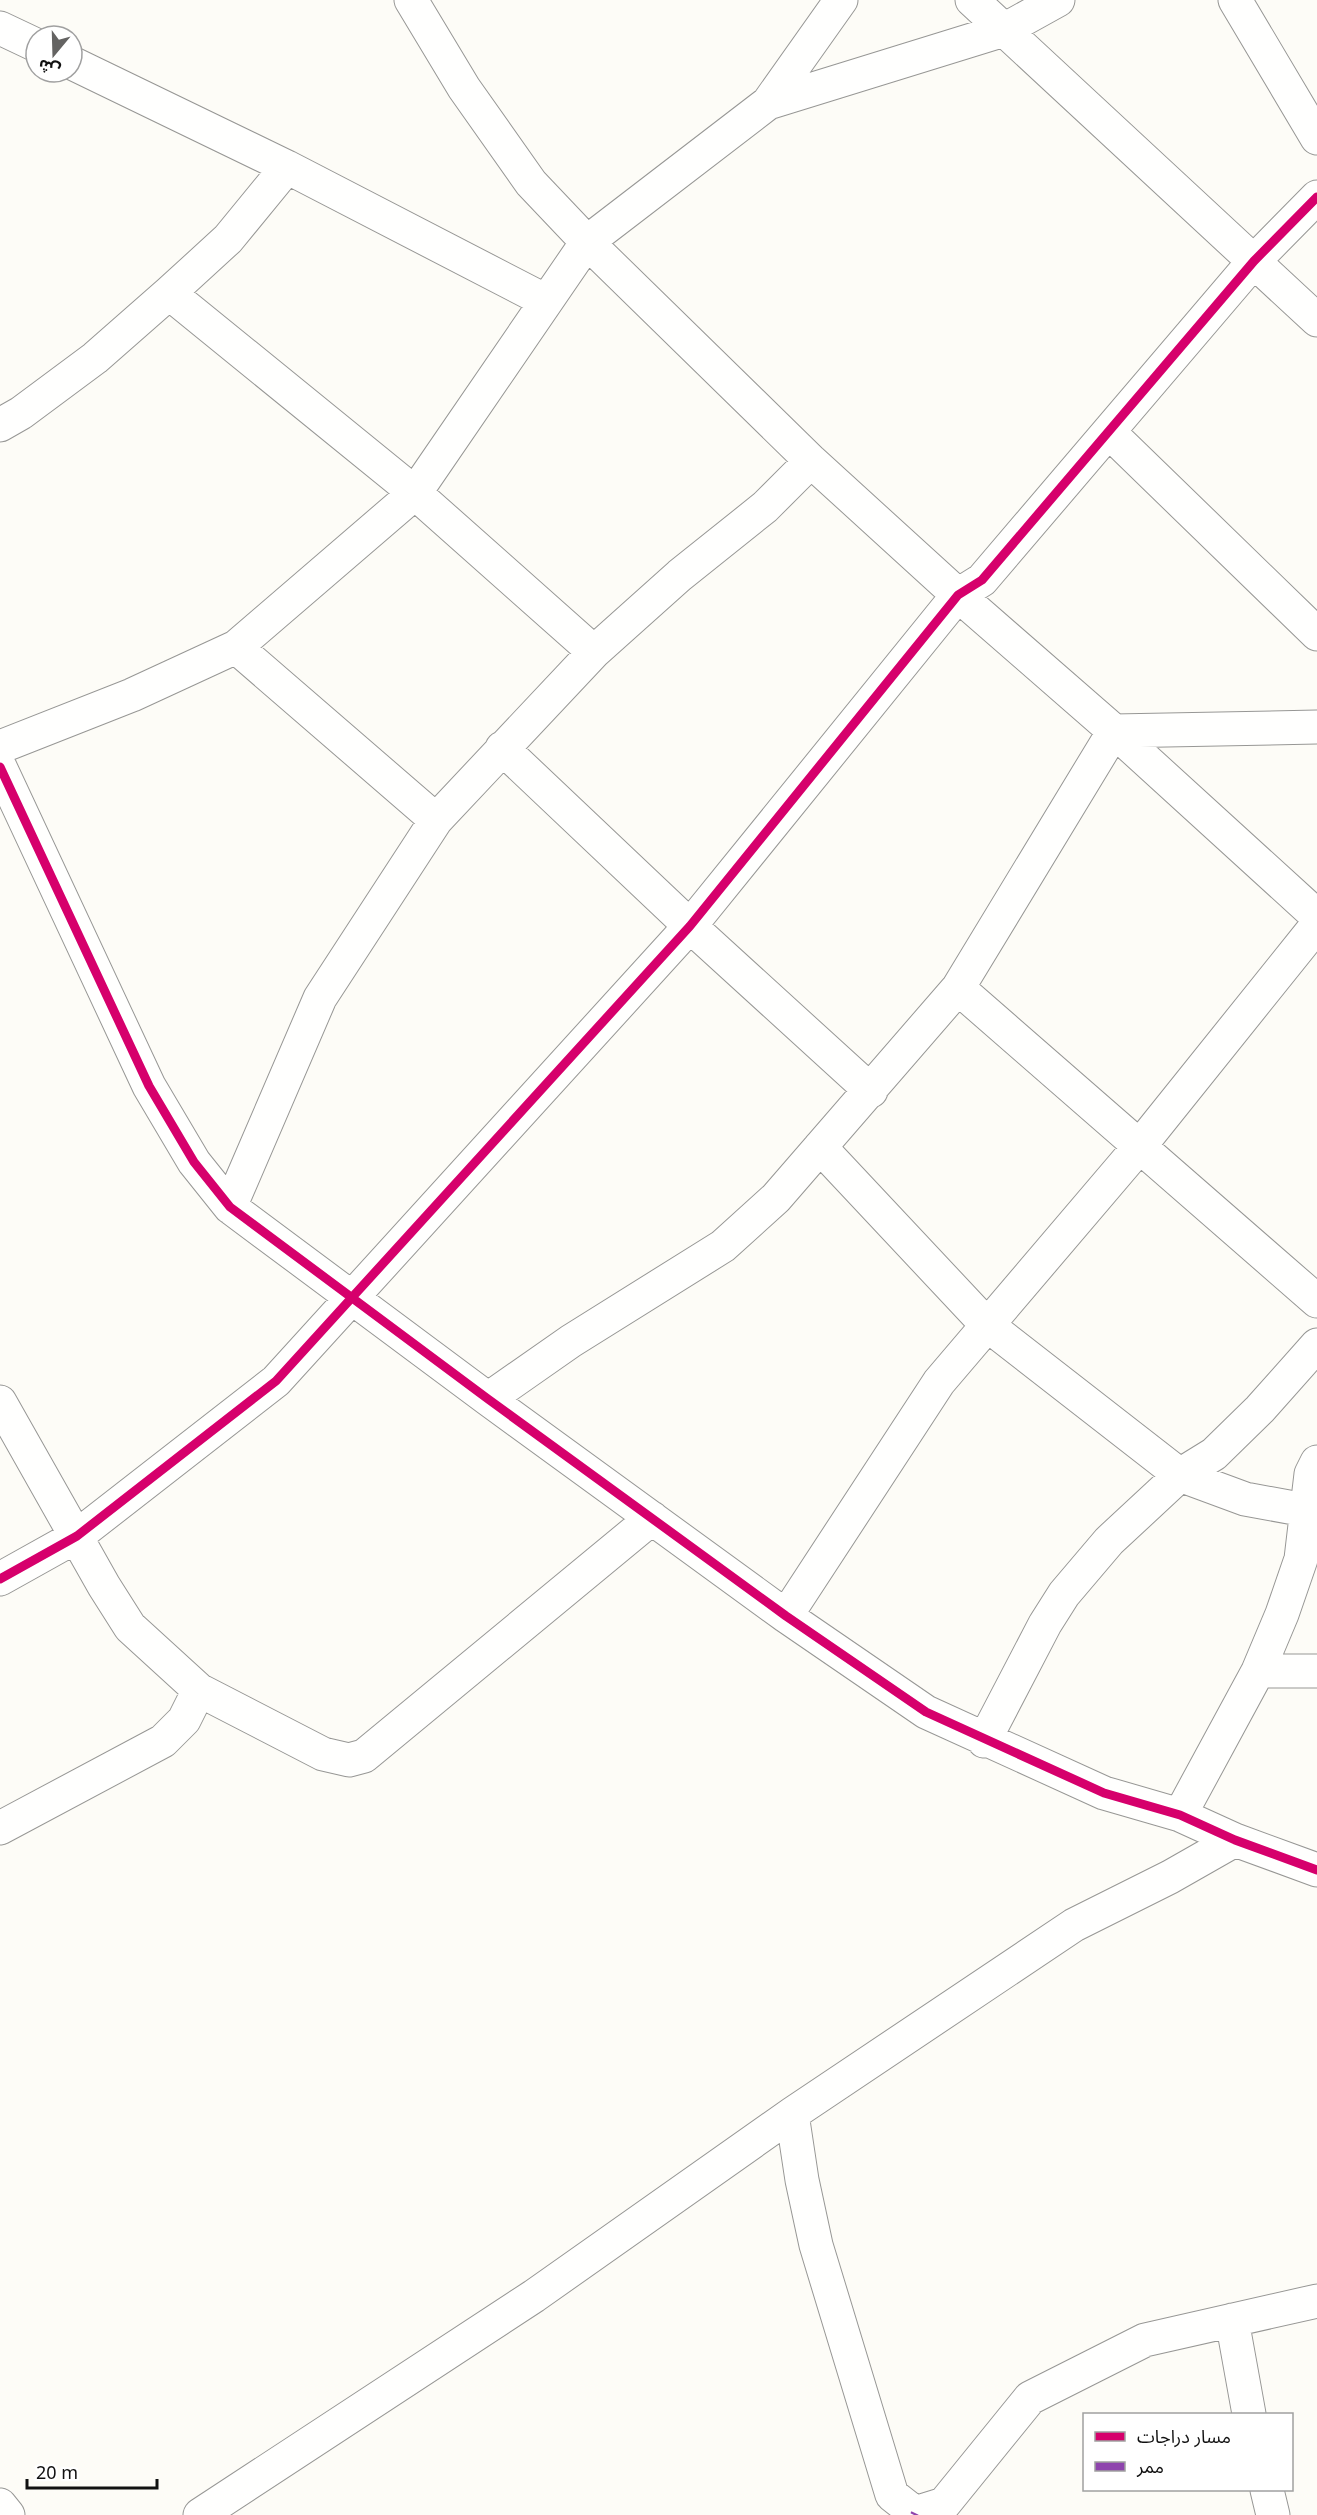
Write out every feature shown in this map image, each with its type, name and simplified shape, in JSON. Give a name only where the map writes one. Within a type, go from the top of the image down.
[{"type":"street","points":[[411,0],[464,88],[531,183],[587,242],[811,460],[958,595],[1114,731],[1317,916]]},
{"type":"street","points":[[0,747],[132,695],[236,647],[415,493],[587,242],[768,103],[841,0]]},
{"type":"street","points":[[972,0],[1317,320]]},
{"type":"street","points":[[768,103],[1004,30],[1058,0]]},
{"type":"street","points":[[1235,0],[1317,138]]},
{"type":"street","points":[[0,28],[24,39]]},
{"type":"street","points":[[84,69],[287,167],[546,301]]},
{"type":"street","points":[[0,425],[21,413],[95,358],[228,239],[287,167]]},
{"type":"street","points":[[0,1579],[77,1536],[276,1381],[690,926],[958,595],[982,580],[1254,261],[1317,197]]},
{"type":"street","points":[[169,292],[415,493],[594,652]]},
{"type":"street","points":[[1108,432],[1317,634]]},
{"type":"street","points":[[230,1207],[320,998],[436,820],[594,652],[680,575],[765,507],[811,460]]},
{"type":"street","points":[[236,647],[436,820]]},
{"type":"street","points":[[1114,731],[1317,727]]},
{"type":"street","points":[[488,1399],[572,1341],[723,1246],[777,1198],[958,988],[1114,731]]},
{"type":"street","points":[[502,748],[690,926],[870,1091]]},
{"type":"street","points":[[0,767],[149,1086],[194,1162],[230,1207],[350,1298],[786,1616],[926,1712],[984,1741],[1104,1793],[1180,1815],[1235,1840],[1317,1870]]},
{"type":"street","points":[[786,1616],[939,1382],[1139,1147],[1317,925]]},
{"type":"street","points":[[958,988],[1317,1301]]},
{"type":"street","points":[[820,1147],[986,1324],[1180,1474],[1245,1499],[1311,1510]]},
{"type":"street","points":[[984,1741],[1045,1624],[1064,1594],[1109,1541],[1180,1474],[1214,1454],[1260,1409],[1317,1345]]},
{"type":"street","points":[[0,1402],[104,1586],[130,1627],[199,1690],[323,1754],[349,1760],[364,1756],[652,1518]]},
{"type":"street","points":[[1180,1815],[1258,1671],[1282,1614],[1300,1559],[1311,1510],[1311,1474],[1317,1462]]},
{"type":"street","points":[[1258,1671],[1317,1671]]},
{"type":"street","points":[[0,1828],[163,1741],[184,1720],[199,1690]]},
{"type":"street","points":[[200,2515],[534,2296],[792,2114],[1074,1925],[1170,1877],[1235,1840]]},
{"type":"street","points":[[792,2114],[802,2180],[816,2245],[892,2494],[915,2513],[944,2504],[1030,2398],[1145,2340],[1317,2301]]},
{"type":"street","points":[[1232,2320],[1249,2413]]},
{"type":"street","points":[[1267,2491],[1273,2515]]},
{"type":"street","points":[[0,2505],[8,2515]]},
{"type":"cycle path","points":[[0,1579],[77,1536],[276,1381],[690,926],[958,595],[982,580],[1254,261],[1317,197]]},
{"type":"cycle path","points":[[0,767],[149,1086],[194,1162],[230,1207],[786,1616],[926,1712],[1104,1793],[1180,1815],[1235,1840],[1317,1870]]}]
